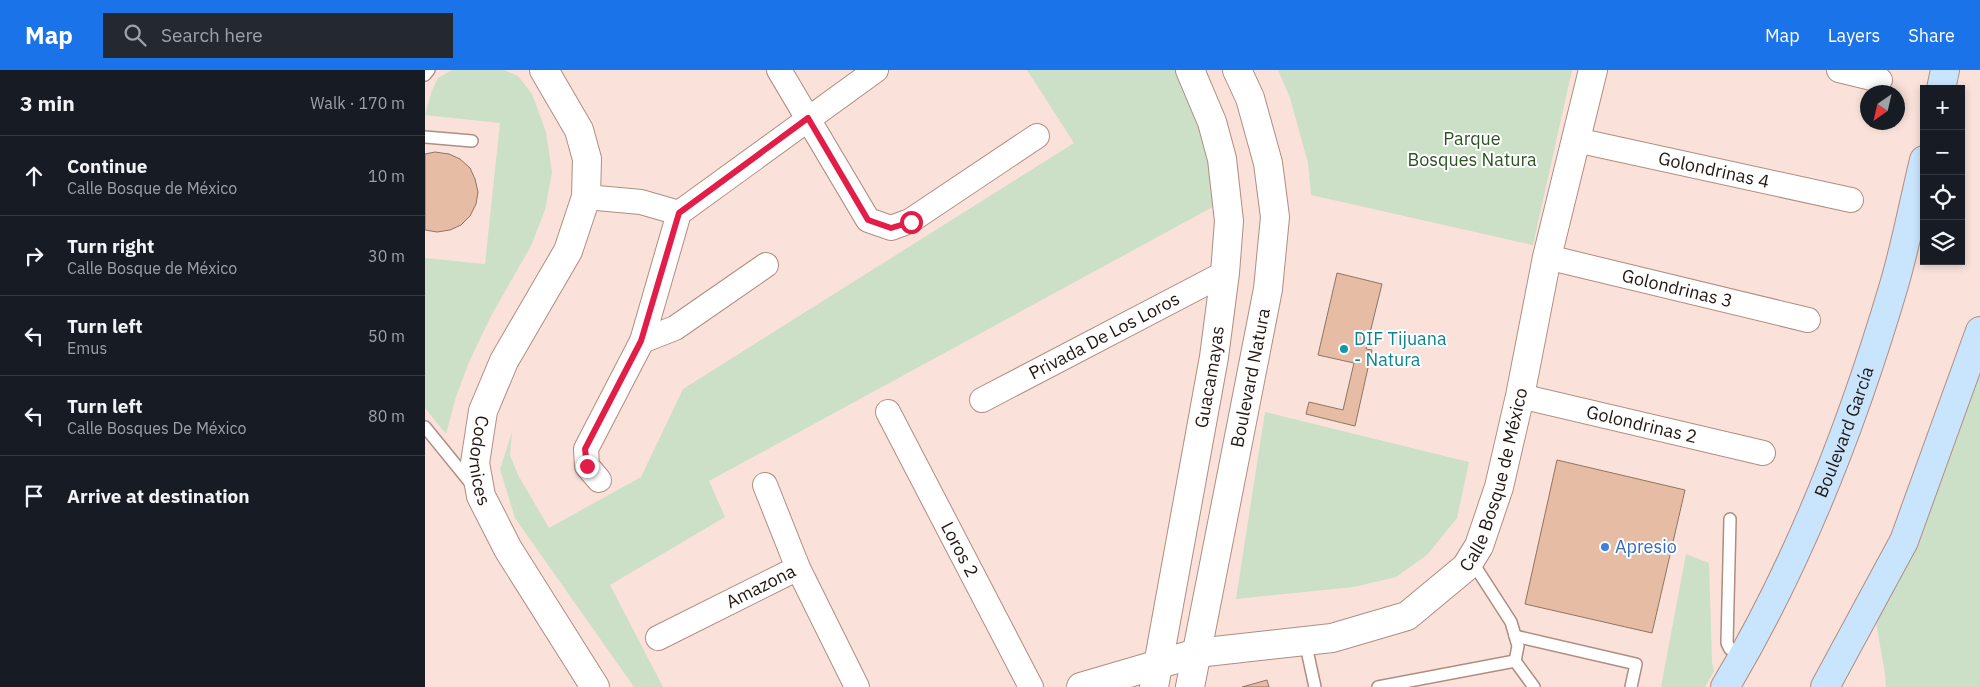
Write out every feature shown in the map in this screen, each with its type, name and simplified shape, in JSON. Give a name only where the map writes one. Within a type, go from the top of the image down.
[{"type":"main road","points":[[1942,85],[1945,70]]},
{"type":"main road","name":"Boulevard García","points":[[1725,687],[1749,646],[1819,504],[1894,284],[1920,175]]},
{"type":"main road","points":[[1825,687],[1904,541],[1980,331]]},
{"type":"street","name":"Codornices","points":[[544,70],[579,130],[587,159],[586,197],[568,250],[504,360],[483,411],[475,463],[481,496],[507,549],[595,687]]},
{"type":"street","points":[[779,70],[868,220],[891,228],[911,222],[1037,136]]},
{"type":"street","points":[[599,480],[587,466],[585,449],[641,341],[679,213],[877,70]]},
{"type":"street","name":"Guacamayas","points":[[1157,675],[1214,357],[1225,272],[1229,221],[1223,159],[1212,122],[1191,70]]},
{"type":"street","name":"Boulevard Natura","points":[[1191,687],[1268,289],[1275,216],[1268,163],[1250,98],[1237,70]]},
{"type":"street","name":"Calle Bosque de México","points":[[1081,687],[1157,675],[1197,653],[1332,638],[1407,616],[1466,567],[1479,546],[1499,487],[1521,396],[1547,257],[1593,70]]},
{"type":"street","points":[[1839,70],[1880,80]]},
{"type":"street","name":"Golondrinas 4","points":[[1576,140],[1851,200]]},
{"type":"street","points":[[586,197],[641,202],[679,213]]},
{"type":"street","name":"Golondrinas 3","points":[[1547,257],[1807,320]]},
{"type":"street","points":[[641,341],[675,328],[766,265]]},
{"type":"street","name":"Privada De Los Loros","points":[[982,400],[1225,272]]},
{"type":"street","name":"Golondrinas 2","points":[[1521,396],[1763,453]]},
{"type":"street","name":"Loros 2","points":[[888,412],[1031,687]]},
{"type":"street","points":[[765,485],[798,568]]},
{"type":"street","name":"Amazona","points":[[658,638],[798,568],[857,687]]},
{"type":"lane","points":[[425,75],[429,70]]},
{"type":"lane","points":[[425,137],[472,141]]},
{"type":"lane","points":[[425,427],[481,496]]},
{"type":"lane","points":[[1730,519],[1727,643],[1730,649],[1737,651],[1749,646]]},
{"type":"lane","points":[[1470,560],[1511,622],[1518,646],[1515,661],[1534,687]]},
{"type":"lane","points":[[1515,636],[1637,664],[1631,687]]},
{"type":"lane","points":[[1305,641],[1315,687]]},
{"type":"lane","points":[[1378,687],[1515,661]]},
{"type":"green space","points":[[452,70],[504,70],[518,76],[532,94],[546,132],[552,172],[545,210],[531,246],[491,316],[469,362],[456,397],[446,434],[425,408],[425,258],[485,264],[500,123],[425,115],[432,90],[438,78]]},
{"type":"green space","points":[[1027,70],[1190,70],[1220,203],[709,481],[725,517],[610,585],[663,687],[634,687],[515,518],[500,469],[512,432],[510,455],[518,475],[549,528],[641,477],[683,389],[1074,143]]},
{"type":"green space","name":"Parque Bosques Natura","points":[[1278,70],[1572,70],[1533,245],[1311,195],[1308,163],[1290,98]]},
{"type":"green space","points":[[1980,359],[1980,687],[1886,687],[1876,622],[1928,509]]},
{"type":"green space","points":[[1265,412],[1469,462],[1457,518],[1427,555],[1396,577],[1354,587],[1236,599]]},
{"type":"green space","points":[[1686,554],[1709,563],[1712,663],[1714,671],[1705,687],[1661,687]]},
{"type":"building","points":[[435,152],[449,154],[460,159],[470,168],[478,192],[476,204],[470,216],[461,225],[450,230],[437,232],[425,230],[425,154]]},
{"type":"building","name":"DIF Tijuana - Natura","points":[[1337,273],[1382,284],[1366,349],[1372,350],[1355,426],[1306,414],[1309,402],[1343,410],[1354,363],[1318,355]]},
{"type":"building","name":"Apresio","points":[[1557,460],[1685,490],[1652,633],[1525,604]]},
{"type":"building","points":[[1267,680],[1269,687],[1242,687]]},
{"type":"place","name":"DIF Tijuana - Natura","points":[[1344,349]]},
{"type":"place","name":"Apresio","points":[[1605,547]]},
{"type":"route","points":[[587,466],[585,449],[641,341],[679,213],[808,118],[868,220],[891,228],[911,222]]}]
